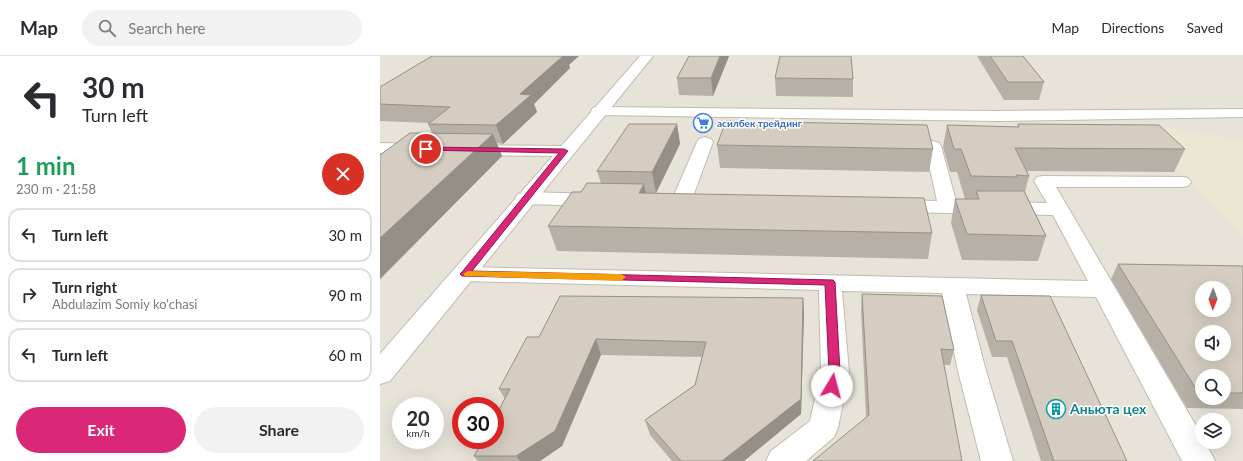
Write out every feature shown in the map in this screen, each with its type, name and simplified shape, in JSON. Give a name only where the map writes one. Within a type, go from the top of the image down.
[{"type":"street","points":[[380,373],[465,274],[564,151],[647,56]]},
{"type":"street","points":[[598,111],[996,116],[1243,113]]},
{"type":"street","points":[[681,202],[705,142]]},
{"type":"street","points":[[932,146],[948,208]]},
{"type":"street","points":[[380,148],[434,149]]},
{"type":"street","points":[[457,149],[564,151]]},
{"type":"street","points":[[1182,182],[1043,181],[1104,288],[1199,461]]},
{"type":"street","points":[[525,198],[611,200]]},
{"type":"street","points":[[877,206],[1060,210]]},
{"type":"street","points":[[465,274],[1104,288]]},
{"type":"street","points":[[782,461],[823,428],[835,372],[830,282]]},
{"type":"street","points":[[952,285],[972,371],[997,461]]},
{"type":"shaded area","points":[[380,56],[1243,56],[1243,461],[380,461]]},
{"type":"shaded area","points":[[1130,121],[1243,140],[1243,237]]},
{"type":"building","points":[[432,56],[563,56],[520,94],[531,95],[496,125],[428,124],[450,107],[380,104],[380,87]]},
{"type":"building","points":[[689,56],[720,56],[711,78],[677,78]]},
{"type":"building","points":[[780,56],[851,56],[853,79],[775,78]]},
{"type":"building","points":[[990,56],[1023,56],[1044,82],[1008,82]]},
{"type":"building","points":[[726,121],[927,125],[933,149],[717,145]]},
{"type":"building","points":[[629,124],[677,124],[652,172],[597,171]]},
{"type":"building","points":[[1018,124],[1159,125],[1185,149],[1015,148],[1029,176],[971,176],[961,149],[954,149],[947,125],[1019,127]]},
{"type":"building","points":[[410,133],[493,134],[380,238],[380,155]]},
{"type":"building","points":[[587,183],[644,184],[639,193],[924,198],[932,233],[548,226],[572,192],[581,192]]},
{"type":"building","points":[[976,191],[1024,191],[1046,236],[967,234],[955,199],[979,199]]},
{"type":"building","points":[[1118,264],[1243,266],[1243,393],[1231,393],[1231,369],[1195,369],[1195,387]]},
{"type":"building","points":[[862,294],[942,296],[954,350],[941,349],[962,461],[813,461],[869,415]]},
{"type":"building","name":"Аньюта цех","points":[[981,295],[1050,296],[1127,461],[1054,461],[1012,341],[996,341]]},
{"type":"building","points":[[560,296],[803,298],[801,399],[722,461],[681,461],[645,420],[695,385],[706,342],[596,339],[555,431],[516,456],[474,456],[478,449],[504,449],[504,400],[510,389],[499,389],[527,337],[539,337]]},
{"type":"slow traffic","points":[[468,274],[621,277]]},
{"type":"place","name":"асилбек трейдинг","points":[[703,123]]},
{"type":"place","name":"Аньюта цех","points":[[1056,409]]},
{"type":"route","points":[[426,149],[564,151],[465,274],[830,282],[835,372],[832,386]]}]
